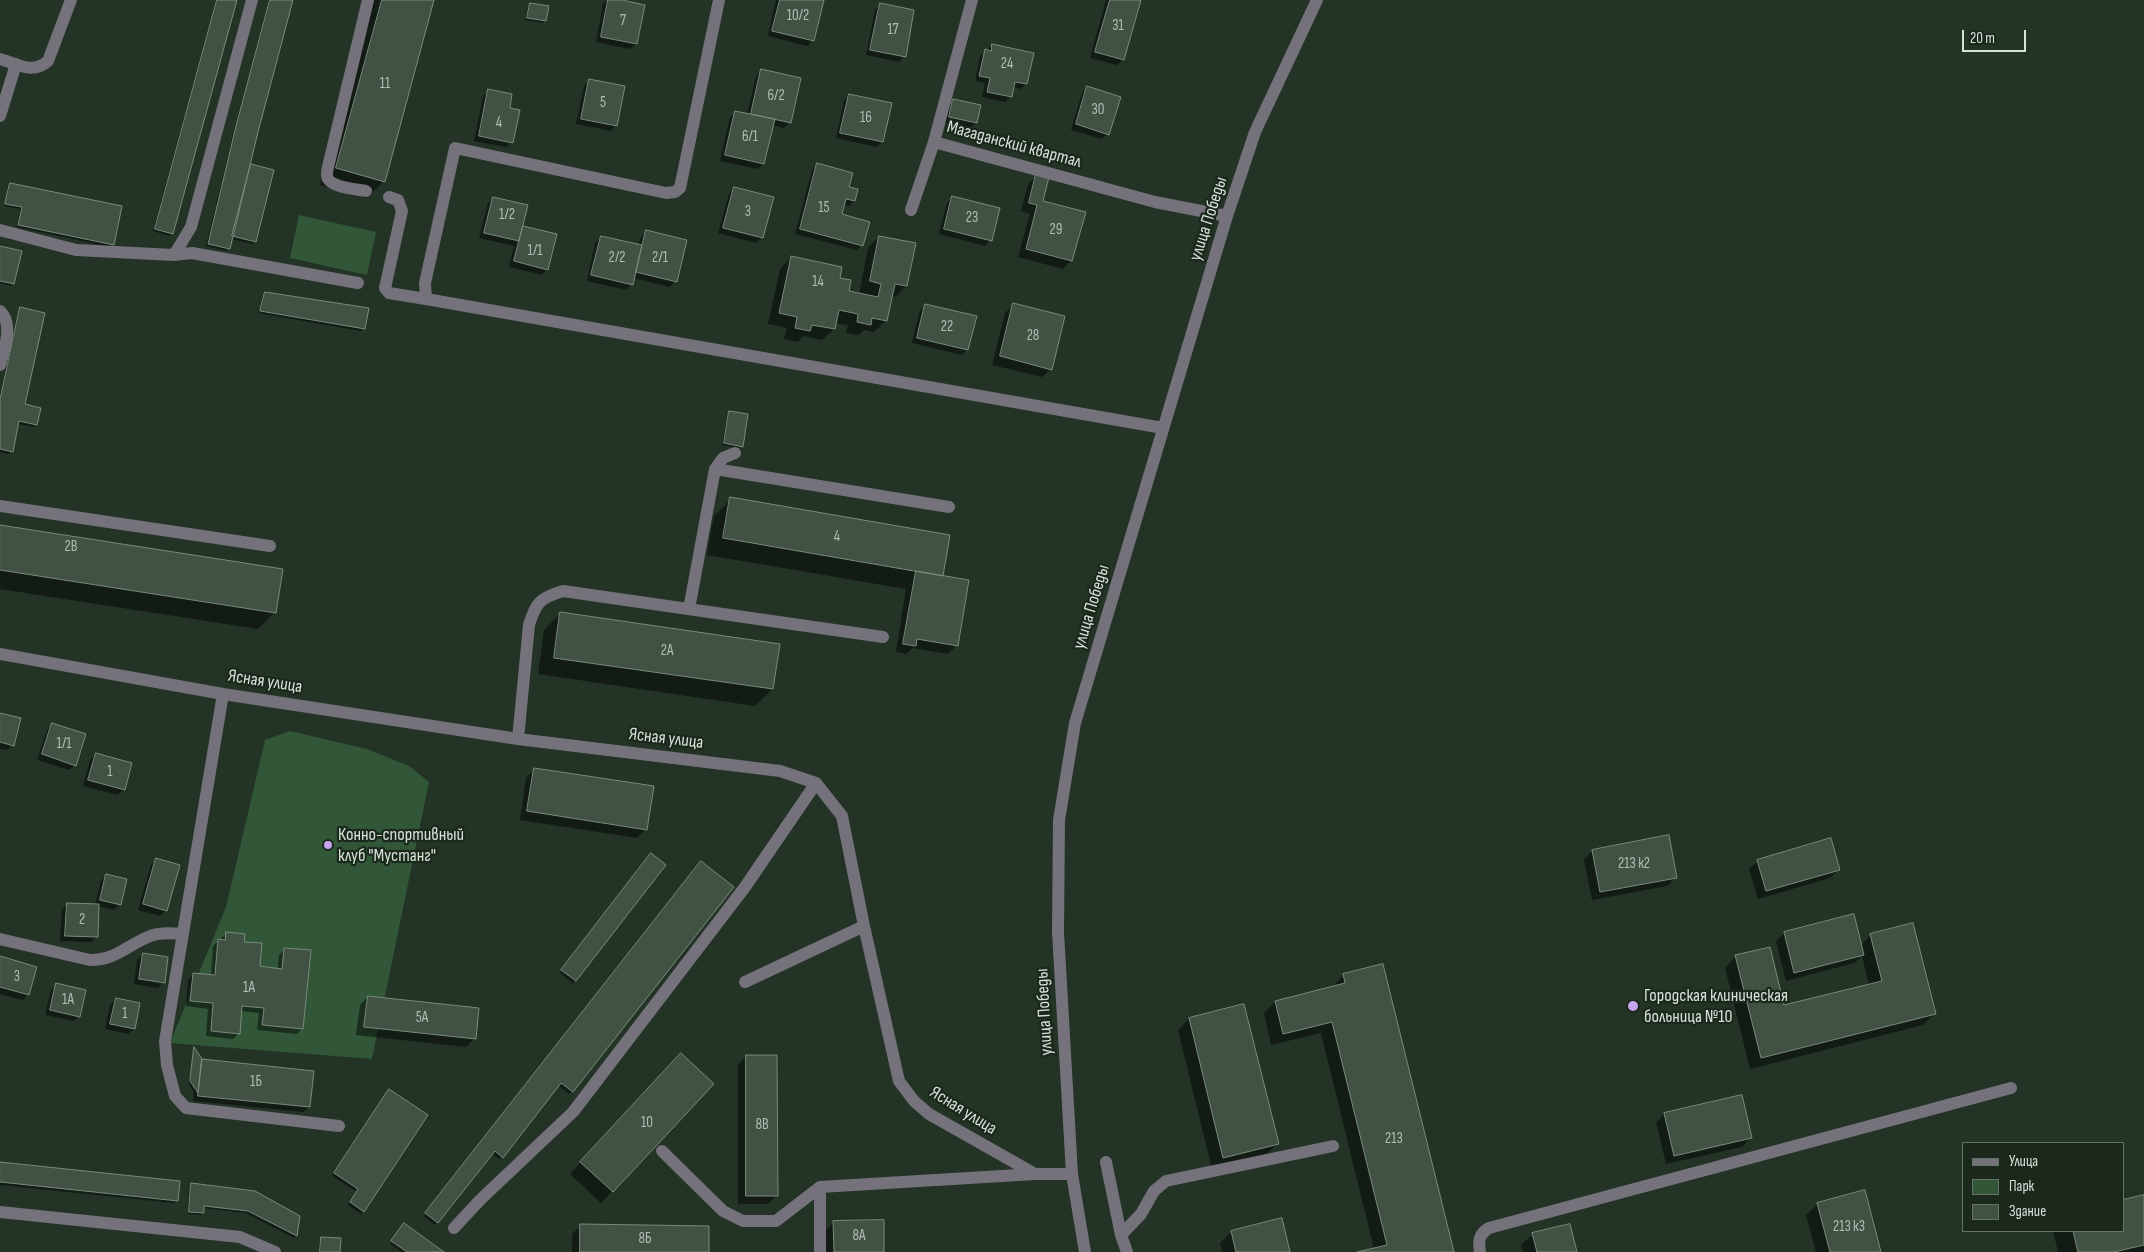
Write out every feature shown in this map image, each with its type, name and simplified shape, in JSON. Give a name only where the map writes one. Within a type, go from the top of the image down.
[{"type":"street","points":[[0,59],[34,70],[42,67],[48,62],[71,0]]},
{"type":"street","points":[[174,255],[191,227],[252,0]]},
{"type":"street","points":[[366,191],[335,184],[327,176],[368,0]]},
{"type":"street","points":[[426,299],[425,283],[455,148],[666,193],[675,192],[680,188],[719,0]]},
{"type":"street","name":"Магаданский квартал","points":[[972,0],[934,142],[1155,202],[1227,216]]},
{"type":"street","name":"улица Победы","points":[[1085,1252],[1072,1174],[1058,932],[1059,820],[1075,723],[1227,216],[1255,132],[1317,0]]},
{"type":"street","points":[[0,116],[16,64]]},
{"type":"street","points":[[911,210],[934,142]]},
{"type":"street","points":[[389,198],[398,200],[402,211],[385,288],[389,293],[1163,428]]},
{"type":"street","points":[[0,230],[76,250],[174,255],[192,253],[358,283]]},
{"type":"street","points":[[0,311],[4,315],[8,333],[0,365]]},
{"type":"street","points":[[689,609],[714,469],[723,458],[735,454]]},
{"type":"street","points":[[714,469],[949,506]]},
{"type":"street","points":[[0,506],[270,546]]},
{"type":"street","points":[[518,739],[529,625],[534,607],[544,596],[563,591],[882,637]]},
{"type":"street","name":"Ясная улица","points":[[0,654],[223,694],[518,739],[780,771],[816,783],[842,816],[864,926],[899,1081],[914,1100],[929,1114],[1035,1174],[1072,1174]]},
{"type":"street","points":[[223,694],[165,1041],[167,1065],[175,1096],[186,1108],[339,1126]]},
{"type":"street","points":[[454,1228],[573,1112],[745,887],[816,783]]},
{"type":"street","points":[[746,982],[864,926]]},
{"type":"street","points":[[0,939],[90,960],[103,960],[114,956],[149,936],[166,933],[183,934]]},
{"type":"street","points":[[1480,1252],[1479,1240],[1482,1232],[1489,1228],[2011,1088]]},
{"type":"street","points":[[1121,1235],[1141,1214],[1154,1192],[1166,1181],[1334,1146]]},
{"type":"street","points":[[662,1151],[724,1211],[743,1221],[776,1221],[820,1188],[1035,1174]]},
{"type":"street","points":[[1106,1162],[1121,1235],[1127,1252]]},
{"type":"street","points":[[820,1188],[820,1252]]},
{"type":"street","points":[[0,1212],[240,1237],[275,1252]]},
{"type":"green space","points":[[299,215],[376,232],[367,275],[290,258]]},
{"type":"green space","name":"Конно-спортивный клуб \"Мустанг\"","points":[[290,731],[367,749],[409,766],[429,782],[372,1059],[170,1043],[226,907],[265,740]]},
{"type":"building","points":[[217,0],[237,0],[173,234],[155,229]]},
{"type":"building","points":[[270,0],[293,0],[258,132],[230,249],[208,244],[236,126]]},
{"type":"building","points":[[382,0],[434,0],[385,182],[336,168]]},
{"type":"building","points":[[608,0],[622,0],[645,5],[637,44],[601,37]]},
{"type":"building","points":[[780,0],[824,0],[814,41],[772,31]]},
{"type":"building","points":[[1110,0],[1141,0],[1124,60],[1095,52]]},
{"type":"building","points":[[530,3],[549,6],[546,21],[527,18]]},
{"type":"building","points":[[880,3],[914,10],[906,57],[870,50]]},
{"type":"building","points":[[992,44],[1034,53],[1027,84],[1015,82],[1012,97],[987,92],[990,78],[979,76],[985,49],[991,51]]},
{"type":"building","points":[[761,69],[801,78],[791,123],[751,114]]},
{"type":"building","points":[[589,79],[625,86],[617,126],[581,119]]},
{"type":"building","points":[[1087,86],[1121,97],[1109,135],[1076,124]]},
{"type":"building","points":[[488,89],[512,94],[510,108],[520,110],[513,143],[479,136]]},
{"type":"building","points":[[849,94],[892,103],[883,142],[840,133]]},
{"type":"building","points":[[953,99],[981,105],[977,123],[949,117]]},
{"type":"building","points":[[735,111],[775,119],[764,164],[725,155]]},
{"type":"building","points":[[817,163],[853,173],[849,187],[858,189],[855,201],[846,199],[842,214],[870,222],[863,246],[800,229]]},
{"type":"building","points":[[251,164],[274,170],[256,242],[232,236]]},
{"type":"building","points":[[1036,174],[1049,177],[1043,201],[1086,212],[1072,261],[1026,249],[1037,205],[1029,203]]},
{"type":"building","points":[[10,183],[122,206],[114,245],[18,225],[22,207],[5,204]]},
{"type":"building","points":[[734,187],[774,197],[763,238],[723,228]]},
{"type":"building","points":[[952,196],[1000,208],[992,241],[944,229]]},
{"type":"building","points":[[493,197],[528,205],[519,241],[484,233]]},
{"type":"building","points":[[523,226],[557,234],[548,270],[514,261]]},
{"type":"building","points":[[646,230],[687,240],[677,282],[636,272]]},
{"type":"building","points":[[601,236],[642,245],[633,285],[591,275]]},
{"type":"building","points":[[879,236],[916,243],[907,286],[895,284],[887,321],[872,318],[871,325],[857,322],[858,314],[839,310],[835,329],[812,325],[810,331],[795,328],[797,317],[779,313],[791,256],[842,267],[840,278],[851,280],[849,291],[878,297],[881,284],[870,281]]},
{"type":"building","points":[[0,246],[22,251],[14,284],[0,281]]},
{"type":"building","points":[[265,292],[369,308],[365,329],[260,311]]},
{"type":"building","points":[[1013,303],[1065,316],[1052,370],[1000,356]]},
{"type":"building","points":[[925,304],[977,316],[968,350],[917,338]]},
{"type":"building","points":[[20,307],[45,313],[25,404],[41,408],[37,425],[19,421],[13,452],[0,449],[0,400]]},
{"type":"building","points":[[729,411],[748,414],[743,447],[724,443]]},
{"type":"building","points":[[730,497],[950,535],[943,576],[723,538]]},
{"type":"building","points":[[0,525],[283,569],[276,613],[0,570]]},
{"type":"building","points":[[916,571],[969,580],[958,646],[917,639],[916,646],[903,644]]},
{"type":"building","points":[[560,612],[780,644],[773,689],[554,658]]},
{"type":"building","points":[[0,713],[21,718],[14,746],[0,742]]},
{"type":"building","points":[[52,723],[86,734],[76,766],[42,754]]},
{"type":"building","points":[[96,753],[132,763],[125,790],[88,780]]},
{"type":"building","points":[[534,768],[654,786],[647,830],[527,811]]},
{"type":"building","points":[[1669,835],[1677,878],[1600,892],[1592,850]]},
{"type":"building","points":[[1831,838],[1840,870],[1766,891],[1757,860]]},
{"type":"building","points":[[651,853],[666,865],[576,981],[561,970]]},
{"type":"building","points":[[156,858],[180,865],[167,911],[143,904]]},
{"type":"building","points":[[701,861],[734,887],[573,1092],[561,1083],[503,1158],[495,1151],[438,1223],[425,1213]]},
{"type":"building","points":[[106,874],[127,879],[121,905],[100,900]]},
{"type":"building","points":[[67,903],[99,904],[98,937],[65,936]]},
{"type":"building","points":[[1854,914],[1864,955],[1794,973],[1784,932]]},
{"type":"building","points":[[1913,923],[1936,1014],[1761,1058],[1735,955],[1770,947],[1784,1005],[1882,981],[1870,934]]},
{"type":"building","points":[[226,932],[245,934],[244,942],[262,943],[260,966],[282,969],[284,948],[311,950],[303,1029],[262,1025],[264,1008],[242,1006],[240,1034],[211,1031],[213,1003],[190,1001],[193,973],[215,975],[218,939],[225,940]]},
{"type":"building","points":[[143,953],[168,957],[165,983],[139,979]]},
{"type":"building","points":[[0,956],[37,967],[29,995],[0,987]]},
{"type":"building","points":[[1383,964],[1454,1252],[1357,1252],[1387,1245],[1332,1022],[1283,1034],[1275,1001],[1345,983],[1343,974]]},
{"type":"building","points":[[56,983],[86,990],[80,1017],[50,1010]]},
{"type":"building","points":[[368,996],[479,1008],[476,1039],[364,1027]]},
{"type":"building","points":[[116,998],[140,1003],[135,1029],[110,1024]]},
{"type":"building","points":[[1244,1004],[1279,1144],[1223,1158],[1189,1018]]},
{"type":"building","points":[[194,1047],[202,1059],[198,1093],[190,1081]]},
{"type":"building","points":[[681,1053],[714,1084],[613,1192],[580,1162]]},
{"type":"building","points":[[746,1055],[777,1055],[778,1196],[746,1196]]},
{"type":"building","points":[[202,1059],[314,1071],[310,1107],[198,1096]]},
{"type":"building","points":[[389,1089],[428,1115],[364,1212],[350,1202],[358,1189],[334,1173]]},
{"type":"building","points":[[1742,1095],[1752,1138],[1674,1156],[1664,1113]]},
{"type":"building","points":[[0,1162],[180,1181],[178,1201],[0,1182]]},
{"type":"building","points":[[191,1183],[255,1191],[300,1216],[297,1236],[248,1211],[204,1206],[204,1213],[189,1212]]},
{"type":"building","points":[[1865,1190],[1881,1252],[1830,1252],[1817,1203]]},
{"type":"building","points":[[2144,1195],[2144,1245],[2114,1252],[2078,1252],[2073,1232],[2124,1232],[2124,1200]]},
{"type":"building","points":[[1282,1218],[1290,1252],[1236,1252],[1231,1231]]},
{"type":"building","points":[[884,1220],[884,1252],[834,1252],[833,1221]]},
{"type":"building","points":[[404,1223],[444,1252],[407,1252],[391,1241]]},
{"type":"building","points":[[580,1224],[709,1226],[709,1252],[580,1252]]},
{"type":"building","points":[[1570,1224],[1577,1252],[1537,1252],[1532,1233]]},
{"type":"building","points":[[321,1237],[341,1238],[340,1252],[320,1252]]},
{"type":"place","name":"Конно-спортивный клуб \"Мустанг\"","points":[[328,845]]},
{"type":"place","name":"Городская клиническая больница №10","points":[[1633,1006]]}]
